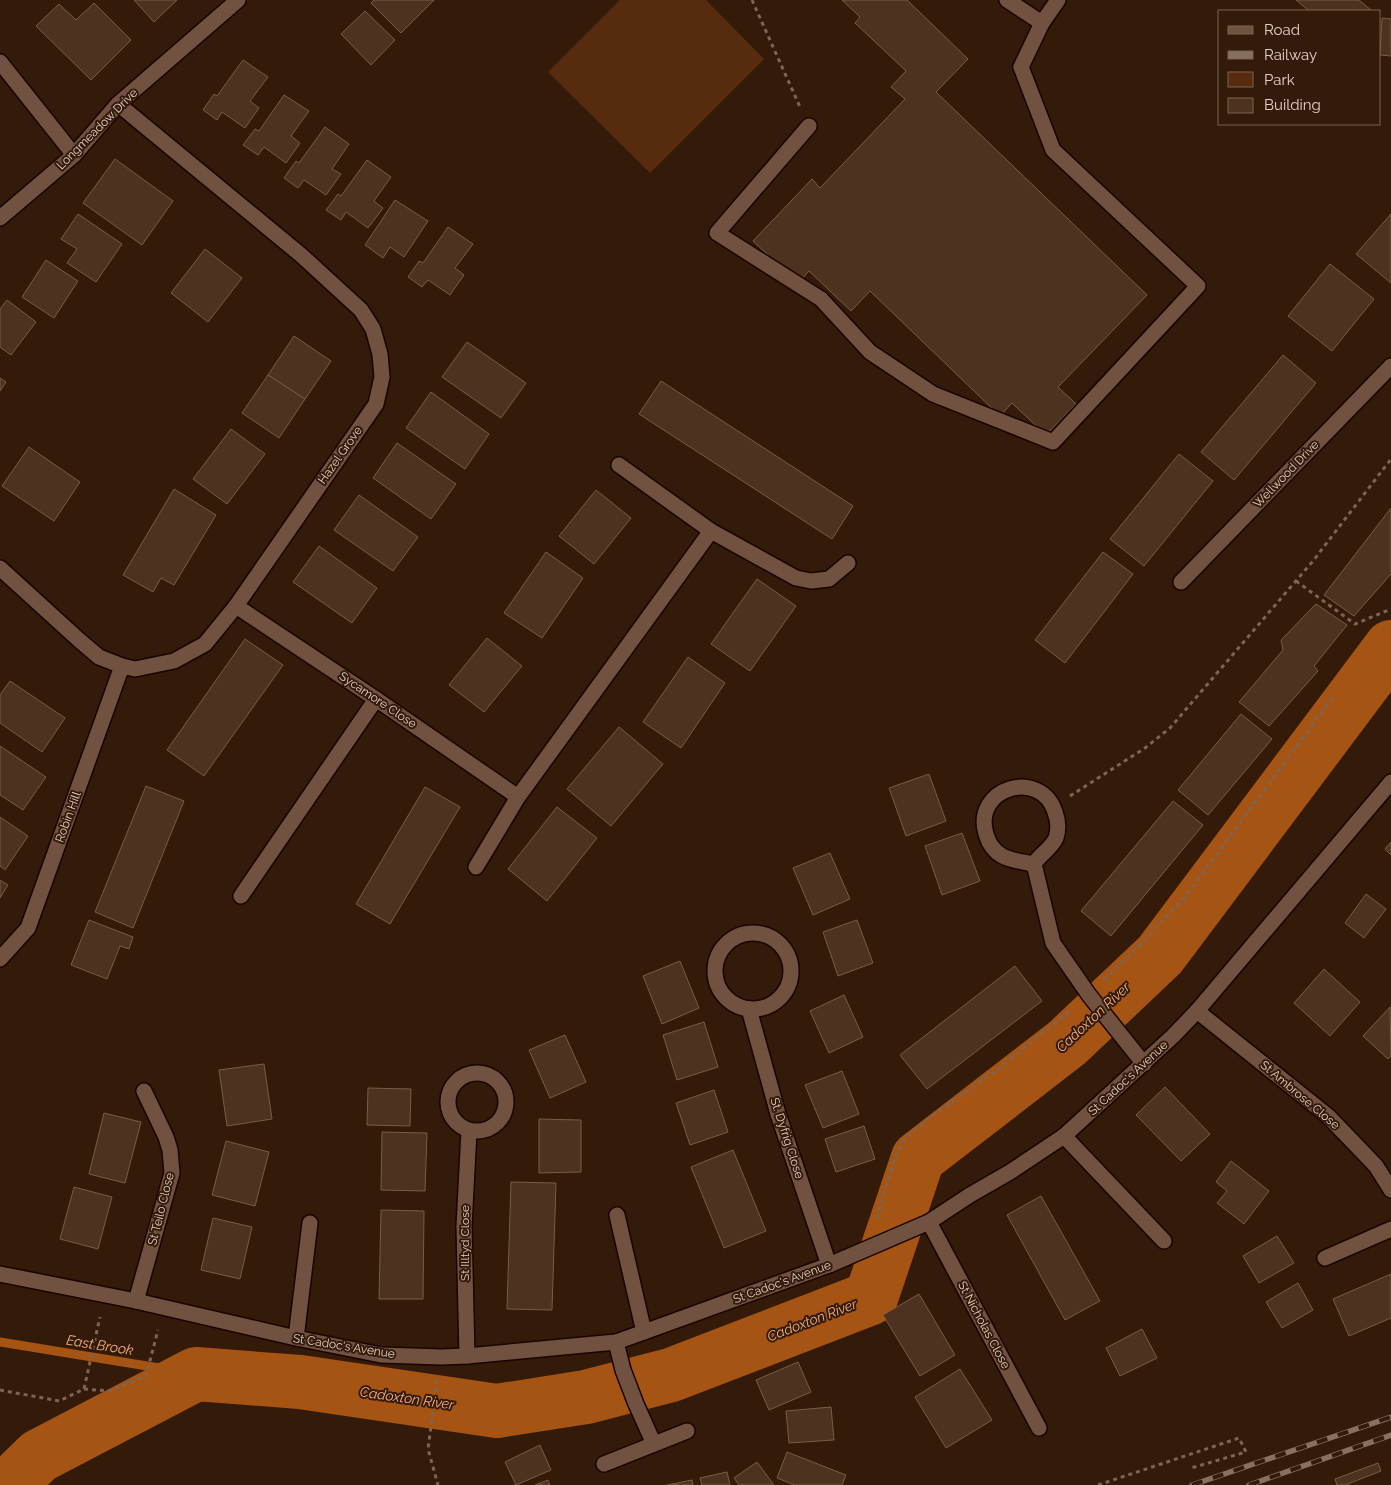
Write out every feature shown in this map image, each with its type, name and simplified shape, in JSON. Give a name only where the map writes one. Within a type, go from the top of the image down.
[{"type":"street","name":"Longmeadow Drive","points":[[0,218],[74,155],[118,104],[238,0]]},
{"type":"street","points":[[1007,0],[1042,23]]},
{"type":"street","points":[[809,126],[717,233],[821,299],[870,352],[933,394],[1052,442],[1198,286],[1053,150],[1021,67],[1042,23],[1058,0]]},
{"type":"street","points":[[0,62],[74,155]]},
{"type":"street","name":"Hazel Grove","points":[[0,568],[99,657],[136,669],[174,661],[205,644],[236,606],[376,404],[382,377],[380,354],[373,329],[361,310],[301,255],[118,104]]},
{"type":"street","name":"Wellwood Drive","points":[[1181,582],[1391,366]]},
{"type":"street","points":[[619,465],[711,531],[803,581],[829,579],[848,562]]},
{"type":"street","points":[[476,867],[518,796],[711,531]]},
{"type":"street","name":"Sycamore Close","points":[[236,606],[518,796]]},
{"type":"street","name":"Robin Hill","points":[[0,959],[28,928],[122,666]]},
{"type":"street","points":[[241,896],[376,699]]},
{"type":"street","name":"St Cadoc's Avenue","points":[[0,1274],[136,1301],[296,1338],[381,1354],[442,1357],[467,1356],[616,1342],[829,1265],[930,1222],[1064,1136],[1144,1064],[1197,1011],[1391,782]]},
{"type":"street","points":[[1034,864],[1008,859],[997,853],[988,843],[983,826],[985,813],[997,794],[1009,788],[1022,786],[1034,789],[1045,796],[1054,806],[1058,819],[1056,838],[1049,849],[1038,857],[1034,864],[1054,943],[1089,995],[1144,1064]]},
{"type":"street","points":[[757,932],[770,936],[781,944],[790,963],[790,980],[785,992],[776,1001],[764,1008],[749,1009],[736,1005],[725,997],[717,984],[714,971],[716,958],[725,944],[736,936],[757,932]]},
{"type":"street","name":"St. Dyfrig Close","points":[[749,1009],[778,1114],[829,1265]]},
{"type":"street","name":"St Ambrose Close","points":[[1197,1011],[1328,1116],[1376,1166],[1391,1190]]},
{"type":"street","name":"St Teilo Close","points":[[136,1301],[172,1173],[170,1150],[166,1137],[144,1091]]},
{"type":"street","name":"St Illtyd Close","points":[[467,1356],[464,1226],[469,1131]]},
{"type":"street","points":[[1064,1136],[1164,1241]]},
{"type":"street","points":[[617,1215],[644,1332]]},
{"type":"street","name":"St Nicholas Close","points":[[930,1222],[1039,1428]]},
{"type":"street","points":[[296,1338],[310,1223]]},
{"type":"street","points":[[1325,1258],[1391,1229]]},
{"type":"street","points":[[616,1342],[623,1370],[654,1444]]},
{"type":"street","points":[[604,1464],[687,1431]]},
{"type":"path","points":[[752,0],[809,126]]},
{"type":"path","points":[[1054,806],[1145,748],[1170,728],[1314,561],[1391,459]]},
{"type":"path","points":[[1296,581],[1355,624],[1391,608]]},
{"type":"path","points":[[869,1248],[895,1157],[906,1138],[928,1119],[1002,1067],[1089,995],[1137,948],[1185,896],[1333,698]]},
{"type":"path","points":[[84,1389],[104,1295]]},
{"type":"path","points":[[0,1390],[59,1401],[84,1389],[108,1391],[146,1376],[155,1340]]},
{"type":"path","points":[[436,1385],[428,1449],[438,1485]]},
{"type":"path","points":[[1098,1485],[1240,1438],[1246,1452],[1191,1468]]},
{"type":"green space","points":[[620,0],[706,0],[764,59],[650,173],[548,72]]},
{"type":"building","points":[[134,0],[177,0],[154,22]]},
{"type":"building","points":[[374,0],[434,0],[401,33],[371,3]]},
{"type":"building","points":[[842,0],[907,0],[968,59],[936,92],[1147,295],[1058,387],[1076,404],[1046,435],[1012,403],[1000,416],[870,291],[851,311],[809,271],[798,283],[753,241],[812,179],[820,188],[905,99],[891,87],[906,71],[855,23],[860,17]]},
{"type":"building","points":[[1296,0],[1359,0],[1371,10],[1308,10]]},
{"type":"building","points":[[94,3],[131,40],[91,80],[36,26],[59,4],[76,20]]},
{"type":"building","points":[[365,11],[395,40],[371,65],[341,34]]},
{"type":"building","points":[[1382,18],[1391,19],[1391,56],[1381,55]]},
{"type":"building","points":[[243,60],[268,77],[250,101],[259,108],[245,128],[222,112],[217,120],[203,110],[214,94],[217,96]]},
{"type":"building","points":[[284,95],[309,111],[291,136],[300,143],[286,163],[264,147],[258,155],[243,145],[255,129],[259,131]]},
{"type":"building","points":[[325,127],[349,144],[332,169],[341,174],[326,195],[304,180],[298,188],[284,178],[296,161],[299,163]]},
{"type":"building","points":[[115,159],[173,201],[142,245],[83,203]]},
{"type":"building","points":[[367,160],[391,177],[374,201],[383,208],[368,228],[346,212],[341,220],[326,210],[338,194],[341,196]]},
{"type":"building","points":[[395,200],[428,221],[404,257],[390,247],[383,258],[365,245]]},
{"type":"building","points":[[78,214],[122,244],[96,282],[67,263],[77,249],[61,239]]},
{"type":"building","points":[[1391,214],[1391,283],[1356,254]]},
{"type":"building","points":[[448,227],[473,244],[455,268],[464,275],[450,295],[428,280],[422,287],[408,277],[419,261],[423,263]]},
{"type":"building","points":[[205,249],[242,278],[208,322],[171,293]]},
{"type":"building","points":[[46,260],[78,281],[54,318],[22,297]]},
{"type":"building","points":[[1330,264],[1374,299],[1332,351],[1288,316]]},
{"type":"building","points":[[7,300],[36,322],[11,355],[0,347],[0,309]]},
{"type":"building","points":[[294,336],[331,361],[305,399],[268,375]]},
{"type":"building","points":[[467,342],[526,383],[501,418],[442,377]]},
{"type":"building","points":[[1283,355],[1316,383],[1234,480],[1201,452]]},
{"type":"building","points":[[268,375],[305,399],[279,438],[242,413]]},
{"type":"building","points":[[0,378],[6,382],[0,391]]},
{"type":"building","points":[[661,381],[853,506],[832,539],[639,414]]},
{"type":"building","points":[[431,392],[489,434],[465,469],[406,428]]},
{"type":"building","points":[[231,429],[265,454],[227,504],[193,479]]},
{"type":"building","points":[[397,443],[456,484],[431,519],[373,478]]},
{"type":"building","points":[[29,447],[80,482],[54,521],[2,486]]},
{"type":"building","points":[[1179,454],[1213,481],[1144,566],[1110,539]]},
{"type":"building","points":[[174,489],[216,515],[174,585],[161,578],[153,592],[123,575]]},
{"type":"building","points":[[596,490],[631,518],[594,564],[559,536]]},
{"type":"building","points":[[359,495],[418,537],[393,571],[334,530]]},
{"type":"building","points":[[1391,508],[1391,574],[1354,616],[1324,595]]},
{"type":"building","points":[[319,546],[377,588],[352,623],[293,582]]},
{"type":"building","points":[[546,552],[583,578],[542,638],[504,613]]},
{"type":"building","points":[[1103,552],[1133,574],[1065,663],[1035,640]]},
{"type":"building","points":[[757,579],[796,606],[750,671],[711,644]]},
{"type":"building","points":[[1316,604],[1347,625],[1314,666],[1318,671],[1269,726],[1239,702],[1283,650],[1281,640]]},
{"type":"building","points":[[487,638],[522,666],[484,712],[449,685]]},
{"type":"building","points":[[245,639],[283,665],[204,776],[167,750]]},
{"type":"building","points":[[688,657],[725,683],[681,748],[643,722]]},
{"type":"building","points":[[10,681],[65,718],[42,752],[0,723],[0,695]]},
{"type":"building","points":[[1241,714],[1272,739],[1208,815],[1178,790]]},
{"type":"building","points":[[619,727],[663,764],[611,826],[567,789]]},
{"type":"building","points":[[0,746],[46,777],[23,810],[0,795]]},
{"type":"building","points":[[929,774],[946,821],[906,836],[889,788]]},
{"type":"building","points":[[146,786],[184,801],[133,928],[95,912]]},
{"type":"building","points":[[425,787],[460,807],[390,924],[356,904]]},
{"type":"building","points":[[1173,801],[1203,825],[1111,936],[1081,911]]},
{"type":"building","points":[[557,807],[597,838],[547,901],[508,869]]},
{"type":"building","points":[[0,817],[28,836],[5,870],[0,866]]},
{"type":"building","points":[[962,833],[980,881],[942,895],[925,846]]},
{"type":"building","points":[[1391,842],[1391,855],[1385,849]]},
{"type":"building","points":[[830,853],[850,899],[813,915],[793,868]]},
{"type":"building","points":[[0,880],[8,885],[0,898]]},
{"type":"building","points":[[1366,894],[1386,909],[1364,938],[1345,923]]},
{"type":"building","points":[[89,920],[133,937],[129,949],[120,946],[107,979],[71,965]]},
{"type":"building","points":[[857,920],[873,963],[838,976],[823,932]]},
{"type":"building","points":[[680,961],[699,1008],[662,1024],[643,976]]},
{"type":"building","points":[[1015,966],[1042,1001],[927,1089],[900,1055]]},
{"type":"building","points":[[1324,969],[1360,1002],[1330,1036],[1294,1003]]},
{"type":"building","points":[[844,995],[863,1037],[829,1053],[810,1011]]},
{"type":"building","points":[[1390,1007],[1391,1056],[1388,1059],[1363,1036]]},
{"type":"building","points":[[704,1022],[718,1067],[677,1080],[663,1035]]},
{"type":"building","points":[[565,1035],[586,1082],[550,1098],[529,1050]]},
{"type":"building","points":[[264,1064],[272,1119],[227,1126],[219,1070]]},
{"type":"building","points":[[842,1071],[859,1114],[823,1128],[805,1085]]},
{"type":"building","points":[[1165,1087],[1210,1134],[1181,1161],[1136,1115]]},
{"type":"building","points":[[368,1088],[411,1089],[410,1126],[367,1125]]},
{"type":"building","points":[[714,1090],[728,1132],[690,1145],[676,1103]]},
{"type":"building","points":[[104,1113],[141,1122],[125,1183],[89,1174]]},
{"type":"building","points":[[539,1119],[581,1120],[581,1172],[539,1173]]},
{"type":"building","points":[[864,1126],[875,1159],[836,1172],[825,1139]]},
{"type":"building","points":[[382,1132],[427,1133],[425,1191],[381,1190]]},
{"type":"building","points":[[226,1141],[269,1152],[255,1206],[212,1195]]},
{"type":"building","points":[[733,1150],[766,1231],[724,1248],[691,1167]]},
{"type":"building","points":[[1231,1161],[1269,1191],[1244,1224],[1217,1203],[1227,1191],[1216,1182]]},
{"type":"building","points":[[511,1182],[556,1183],[552,1310],[507,1309]]},
{"type":"building","points":[[74,1187],[112,1197],[98,1249],[60,1239]]},
{"type":"building","points":[[1041,1196],[1100,1301],[1065,1320],[1007,1215]]},
{"type":"building","points":[[381,1210],[424,1211],[423,1299],[379,1299]]},
{"type":"building","points":[[213,1218],[252,1227],[240,1279],[201,1270]]},
{"type":"building","points":[[1277,1236],[1294,1263],[1259,1283],[1243,1256]]},
{"type":"building","points":[[1391,1274],[1391,1318],[1349,1336],[1333,1299]]},
{"type":"building","points":[[1298,1283],[1313,1310],[1282,1328],[1266,1302]]},
{"type":"building","points":[[919,1294],[955,1355],[920,1376],[883,1315]]},
{"type":"building","points":[[1142,1329],[1157,1358],[1120,1376],[1106,1348]]},
{"type":"building","points":[[798,1362],[811,1392],[769,1410],[756,1380]]},
{"type":"building","points":[[960,1369],[992,1420],[946,1448],[915,1397]]},
{"type":"building","points":[[831,1407],[834,1440],[789,1443],[786,1411]]},
{"type":"building","points":[[540,1445],[551,1470],[516,1485],[505,1462]]},
{"type":"building","points":[[787,1452],[846,1475],[842,1485],[795,1485],[777,1478]]},
{"type":"building","points":[[757,1462],[774,1485],[739,1485],[734,1478]]},
{"type":"building","points":[[1378,1463],[1381,1471],[1345,1485],[1337,1485],[1335,1479]]},
{"type":"building","points":[[727,1472],[730,1485],[702,1485],[700,1478]]},
{"type":"building","points":[[548,1480],[550,1485],[535,1485]]},
{"type":"building","points":[[692,1480],[693,1485],[667,1485]]},
{"type":"waterway","name":"Cadoxton River","points":[[9,1485],[39,1456],[196,1374],[300,1382],[497,1411],[586,1397],[671,1375],[871,1298],[918,1158],[1067,1043],[1160,955],[1391,647]]},
{"type":"waterway","name":"East Brook","points":[[0,1342],[196,1374]]},
{"type":"railway","points":[[1192,1485],[1391,1417]]},
{"type":"railway","points":[[1249,1485],[1391,1435]]}]
